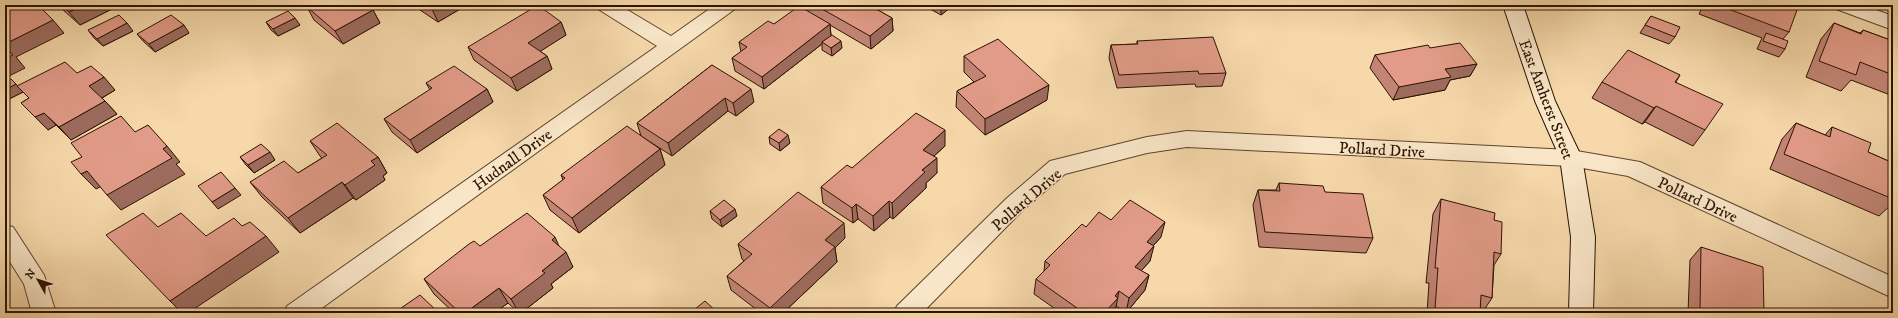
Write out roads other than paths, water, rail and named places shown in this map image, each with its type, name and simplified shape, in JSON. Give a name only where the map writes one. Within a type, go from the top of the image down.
[{"type":"street","points":[[605,5],[672,45]]},
{"type":"street","name":"Hudnall Drive","points":[[296,313],[728,5]]},
{"type":"street","name":"East Amherst Street","points":[[1513,5],[1545,100],[1571,158],[1583,237],[1581,313]]},
{"type":"street","points":[[1843,5],[1893,23]]},
{"type":"street","name":"Pollard Drive","points":[[906,313],[1015,204],[1058,167],[1115,152],[1187,139],[1571,158],[1632,168],[1893,288]]},
{"type":"street","points":[[5,234],[35,282],[44,313]]}]
